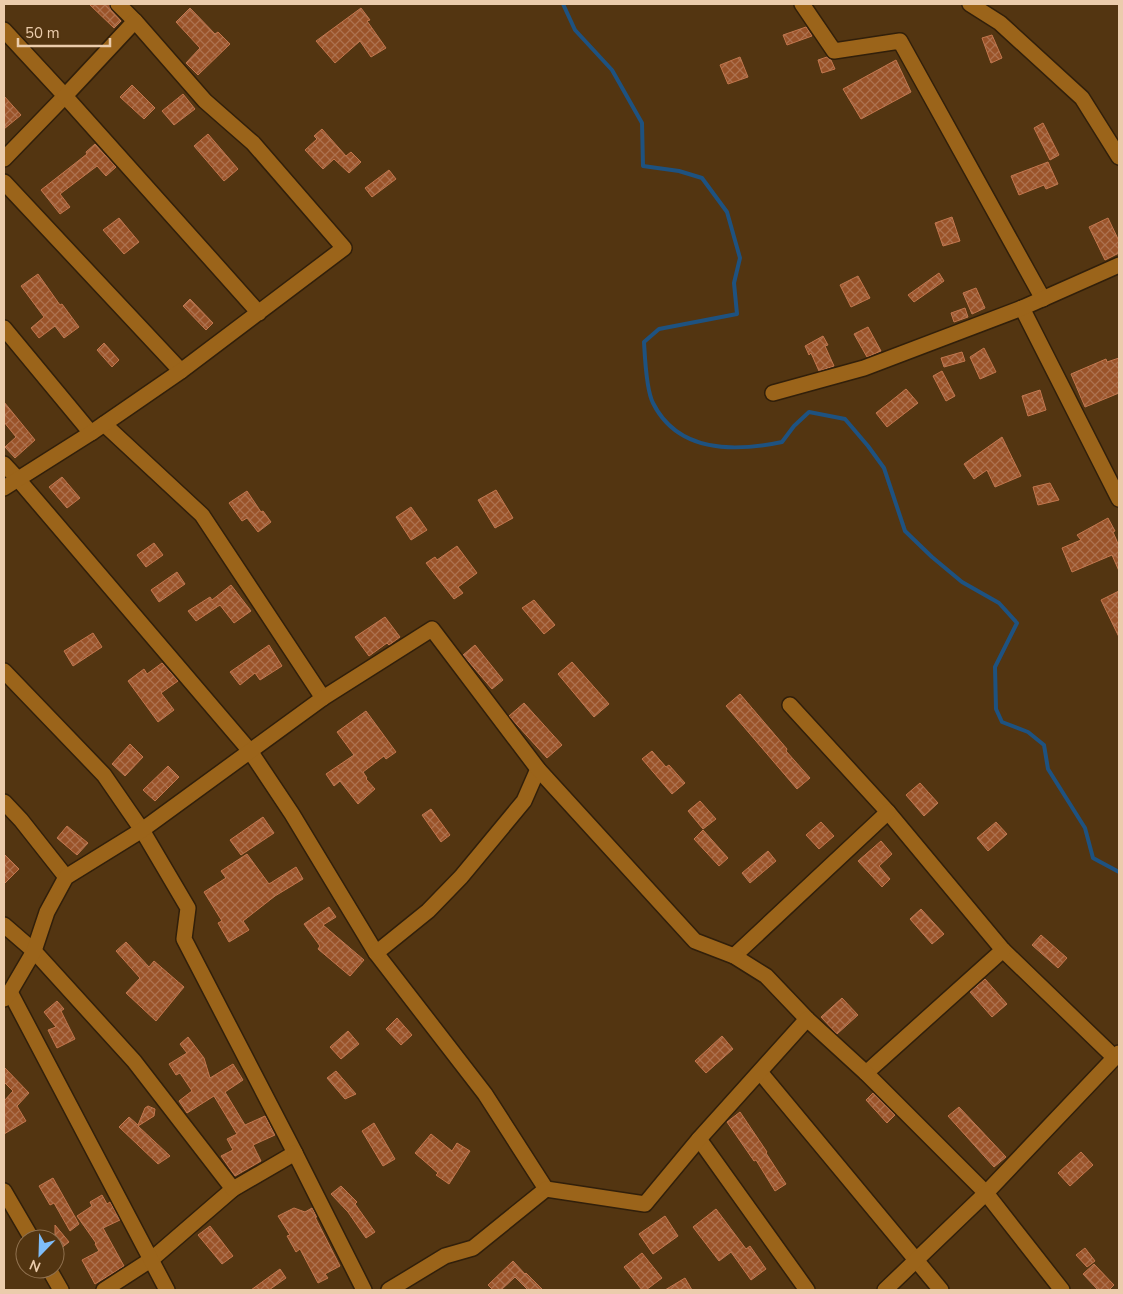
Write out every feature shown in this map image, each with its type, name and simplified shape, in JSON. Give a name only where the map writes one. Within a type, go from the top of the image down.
[{"type":"street","points":[[4,488],[91,433],[181,371],[344,248],[253,143],[206,100],[118,4]]},
{"type":"street","points":[[802,4],[834,51],[900,41],[1043,299]]},
{"type":"street","points":[[970,4],[1000,23],[1082,98],[1119,157]]},
{"type":"street","points":[[4,159],[135,21]]},
{"type":"street","points":[[4,30],[258,313]]},
{"type":"street","points":[[4,182],[181,371]]},
{"type":"street","points":[[773,393],[864,368],[1022,308],[1119,264]]},
{"type":"street","points":[[1022,308],[1119,499]]},
{"type":"street","points":[[4,328],[91,433]]},
{"type":"street","points":[[104,424],[202,515],[323,698]]},
{"type":"street","points":[[4,464],[18,478],[250,751],[292,814],[376,953],[485,1094],[546,1189]]},
{"type":"street","points":[[167,1290],[152,1259],[7,996],[34,951],[47,912],[66,877],[142,830],[323,698],[432,630],[538,769],[695,941],[734,956],[766,976],[807,1019],[866,1073],[986,1193],[1062,1290]]},
{"type":"street","points":[[4,671],[104,776],[142,830],[188,908],[184,939],[364,1290]]},
{"type":"street","points":[[790,705],[888,812],[1003,950],[1117,1055],[986,1193],[885,1290]]},
{"type":"street","points":[[376,953],[428,911],[461,877],[524,801],[538,769]]},
{"type":"street","points":[[4,802],[21,820],[66,877]]},
{"type":"street","points":[[734,956],[888,812]]},
{"type":"street","points":[[4,925],[34,951],[134,1061],[234,1189]]},
{"type":"street","points":[[866,1073],[1003,950]]},
{"type":"street","points":[[389,1290],[445,1256],[473,1248],[546,1189],[645,1204],[699,1139],[807,1019]]},
{"type":"street","points":[[760,1072],[940,1290]]},
{"type":"street","points":[[699,1139],[807,1290]]},
{"type":"street","points":[[104,1290],[152,1259],[234,1189],[295,1153]]},
{"type":"street","points":[[4,1191],[26,1229]]},
{"type":"street","points":[[55,1279],[62,1290]]},
{"type":"building","points":[[89,4],[109,4],[111,10],[121,21],[114,28]]},
{"type":"building","points":[[190,8],[215,34],[218,32],[230,44],[198,75],[186,63],[200,48],[176,22]]},
{"type":"building","points":[[361,8],[370,20],[367,21],[386,48],[371,57],[360,41],[335,63],[316,41]]},
{"type":"building","points":[[806,27],[812,36],[787,45],[783,35]]},
{"type":"building","points":[[992,35],[1002,58],[991,63],[982,38]]},
{"type":"building","points":[[740,57],[748,77],[728,84],[720,65]]},
{"type":"building","points":[[827,57],[831,60],[835,69],[822,73],[818,60]]},
{"type":"building","points":[[896,60],[911,92],[861,119],[843,89]]},
{"type":"building","points":[[132,85],[155,108],[144,119],[120,97]]},
{"type":"building","points":[[183,94],[195,109],[174,125],[162,111]]},
{"type":"building","points":[[4,96],[21,115],[4,129]]},
{"type":"building","points":[[1043,123],[1059,155],[1050,160],[1034,128]]},
{"type":"building","points":[[322,129],[346,156],[351,152],[361,162],[349,173],[334,159],[323,169],[305,150],[317,139],[314,136]]},
{"type":"building","points":[[208,134],[238,169],[224,181],[194,146]]},
{"type":"building","points":[[95,144],[116,167],[106,176],[97,166],[60,194],[70,207],[60,214],[41,190],[87,154],[86,152]]},
{"type":"building","points":[[1048,162],[1058,184],[1046,189],[1044,185],[1019,195],[1011,176]]},
{"type":"building","points":[[389,170],[396,179],[372,197],[365,188]]},
{"type":"building","points":[[952,217],[960,241],[943,246],[935,223]]},
{"type":"building","points":[[119,218],[139,242],[124,254],[103,230]]},
{"type":"building","points":[[1108,218],[1119,241],[1119,253],[1105,260],[1089,227]]},
{"type":"building","points":[[939,273],[944,281],[914,302],[908,295]]},
{"type":"building","points":[[38,274],[60,305],[62,304],[79,327],[64,338],[55,326],[39,338],[31,328],[44,317],[21,286]]},
{"type":"building","points":[[858,276],[870,298],[851,307],[840,285]]},
{"type":"building","points":[[976,288],[985,308],[972,314],[963,293]]},
{"type":"building","points":[[190,299],[213,323],[206,330],[183,306]]},
{"type":"building","points":[[965,308],[968,317],[954,322],[951,313]]},
{"type":"building","points":[[868,327],[881,351],[867,357],[854,334]]},
{"type":"building","points":[[823,336],[828,345],[825,346],[834,366],[819,371],[811,353],[809,355],[805,346]]},
{"type":"building","points":[[104,343],[119,360],[112,367],[97,350]]},
{"type":"building","points":[[984,348],[996,372],[980,379],[970,357]]},
{"type":"building","points":[[962,352],[965,361],[944,367],[941,358]]},
{"type":"building","points":[[1119,358],[1119,393],[1085,407],[1071,374],[1106,359],[1107,362]]},
{"type":"building","points":[[942,371],[955,396],[946,401],[933,376]]},
{"type":"building","points":[[906,389],[918,403],[887,427],[876,413]]},
{"type":"building","points":[[1040,390],[1046,410],[1028,416],[1022,396]]},
{"type":"building","points":[[4,402],[35,440],[15,458],[5,447],[16,437],[4,422]]},
{"type":"building","points":[[1002,437],[1021,476],[995,487],[987,470],[974,479],[964,464]]},
{"type":"building","points":[[62,477],[80,498],[67,508],[49,487]]},
{"type":"building","points":[[1050,483],[1059,500],[1038,505],[1033,487]]},
{"type":"building","points":[[496,490],[513,518],[495,528],[478,500]]},
{"type":"building","points":[[247,491],[261,512],[263,511],[271,522],[258,532],[247,518],[242,521],[229,503]]},
{"type":"building","points":[[411,507],[427,530],[411,540],[396,517]]},
{"type":"building","points":[[1108,518],[1115,531],[1113,532],[1119,546],[1119,571],[1112,555],[1072,572],[1062,548],[1081,540],[1077,535]]},
{"type":"building","points":[[154,543],[163,555],[146,567],[137,555]]},
{"type":"building","points":[[457,546],[477,573],[458,587],[463,593],[454,599],[426,563],[435,557],[437,560]]},
{"type":"building","points":[[177,572],[185,584],[159,602],[151,590]]},
{"type":"building","points":[[231,585],[251,611],[234,623],[220,605],[196,621],[188,611],[210,597],[212,600]]},
{"type":"building","points":[[1119,591],[1119,637],[1101,600]]},
{"type":"building","points":[[534,600],[555,625],[544,634],[522,608]]},
{"type":"building","points":[[385,617],[400,637],[389,645],[387,643],[369,656],[355,637]]},
{"type":"building","points":[[93,633],[102,647],[73,666],[64,651]]},
{"type":"building","points":[[269,645],[282,666],[260,680],[255,673],[240,685],[230,672]]},
{"type":"building","points":[[475,645],[503,680],[492,689],[463,655]]},
{"type":"building","points":[[572,662],[609,704],[594,717],[558,674]]},
{"type":"building","points":[[162,663],[178,681],[161,693],[174,710],[158,722],[128,681],[144,669],[147,674]]},
{"type":"building","points":[[740,694],[810,778],[797,789],[726,706]]},
{"type":"building","points":[[524,703],[562,745],[547,758],[509,716]]},
{"type":"building","points":[[366,711],[396,752],[386,759],[384,756],[363,772],[366,779],[375,789],[358,804],[340,781],[334,786],[326,774],[354,755],[337,732]]},
{"type":"building","points":[[130,744],[143,757],[125,776],[112,764]]},
{"type":"building","points":[[652,751],[666,767],[669,765],[685,783],[672,794],[642,759]]},
{"type":"building","points":[[168,766],[179,777],[155,801],[143,790]]},
{"type":"building","points":[[920,783],[938,803],[924,816],[906,795]]},
{"type":"building","points":[[700,801],[716,819],[703,829],[688,811]]},
{"type":"building","points":[[431,809],[450,835],[441,842],[422,815]]},
{"type":"building","points":[[263,817],[274,833],[241,855],[230,840]]},
{"type":"building","points":[[821,822],[834,836],[819,849],[806,835]]},
{"type":"building","points":[[996,822],[1007,834],[988,851],[977,838]]},
{"type":"building","points":[[67,826],[88,843],[77,855],[57,838]]},
{"type":"building","points":[[703,830],[728,858],[719,866],[694,839]]},
{"type":"building","points":[[881,841],[892,854],[879,866],[890,879],[882,887],[858,861]]},
{"type":"building","points":[[768,851],[776,861],[750,883],[742,873]]},
{"type":"building","points":[[4,854],[19,869],[4,884]]},
{"type":"building","points":[[247,854],[269,884],[296,867],[303,879],[275,896],[243,921],[249,930],[229,942],[218,923],[222,921],[204,892],[226,878],[221,871]]},
{"type":"building","points":[[329,907],[336,917],[323,925],[364,960],[350,976],[318,949],[320,946],[304,924]]},
{"type":"building","points":[[921,909],[944,934],[932,944],[910,919]]},
{"type":"building","points":[[1041,935],[1067,958],[1058,968],[1032,945]]},
{"type":"building","points":[[126,942],[149,967],[154,961],[184,987],[156,1021],[126,993],[140,978],[116,951]]},
{"type":"building","points":[[985,979],[1007,1004],[992,1017],[970,992]]},
{"type":"building","points":[[842,998],[858,1015],[837,1034],[821,1017]]},
{"type":"building","points":[[57,1001],[64,1009],[61,1011],[75,1039],[57,1048],[48,1030],[56,1027],[44,1012]]},
{"type":"building","points":[[397,1018],[412,1035],[401,1045],[386,1029]]},
{"type":"building","points":[[348,1031],[359,1044],[341,1059],[330,1047]]},
{"type":"building","points":[[722,1036],[733,1049],[706,1073],[695,1061]]},
{"type":"building","points":[[188,1037],[204,1058],[210,1078],[233,1064],[243,1080],[225,1092],[245,1125],[265,1116],[275,1135],[253,1145],[261,1161],[235,1176],[221,1156],[233,1150],[227,1139],[237,1134],[214,1096],[187,1113],[179,1101],[192,1091],[180,1073],[176,1075],[169,1064],[187,1053],[180,1044]]},
{"type":"building","points":[[4,1067],[29,1093],[17,1106],[26,1121],[4,1134],[4,1101],[13,1091],[4,1082]]},
{"type":"building","points":[[336,1071],[356,1094],[345,1099],[327,1078]]},
{"type":"building","points":[[873,1093],[895,1115],[887,1123],[866,1100]]},
{"type":"building","points":[[148,1106],[155,1109],[154,1116],[138,1126],[170,1156],[158,1164],[119,1127],[129,1117],[138,1125],[145,1108]]},
{"type":"building","points":[[959,1107],[1006,1157],[994,1167],[948,1116]]},
{"type":"building","points":[[740,1112],[786,1184],[775,1191],[756,1160],[754,1161],[727,1122]]},
{"type":"building","points":[[374,1123],[395,1159],[383,1166],[362,1131]]},
{"type":"building","points":[[431,1134],[452,1151],[457,1143],[470,1151],[449,1184],[436,1175],[438,1173],[415,1153]]},
{"type":"building","points":[[1081,1152],[1093,1165],[1070,1186],[1058,1173]]},
{"type":"building","points":[[53,1178],[79,1224],[70,1231],[54,1203],[50,1205],[39,1186]]},
{"type":"building","points":[[341,1186],[357,1202],[355,1204],[375,1232],[366,1238],[348,1212],[331,1194]]},
{"type":"building","points":[[102,1195],[107,1204],[110,1202],[120,1220],[103,1228],[124,1266],[95,1284],[82,1260],[99,1251],[96,1243],[77,1216],[92,1206],[90,1202]]},
{"type":"building","points":[[294,1208],[305,1212],[312,1208],[340,1266],[325,1274],[328,1278],[318,1283],[300,1249],[296,1252],[287,1236],[290,1235],[278,1216]]},
{"type":"building","points":[[716,1209],[746,1249],[750,1246],[766,1269],[751,1280],[731,1252],[719,1261],[693,1227]]},
{"type":"building","points":[[665,1216],[678,1236],[653,1254],[639,1234]]},
{"type":"building","points":[[210,1226],[233,1256],[222,1264],[198,1235]]},
{"type":"building","points":[[65,1237],[69,1242],[65,1245]]},
{"type":"building","points":[[1085,1248],[1095,1261],[1087,1267],[1076,1255]]},
{"type":"building","points":[[642,1253],[662,1278],[646,1290],[642,1290],[624,1267]]},
{"type":"building","points":[[513,1261],[543,1290],[528,1290],[515,1277],[501,1290],[493,1290],[488,1285]]},
{"type":"building","points":[[1094,1264],[1114,1285],[1109,1290],[1098,1290],[1083,1274]]},
{"type":"building","points":[[280,1269],[286,1278],[269,1290],[251,1290]]},
{"type":"building","points":[[685,1278],[692,1290],[665,1290]]},
{"type":"waterway","points":[[563,4],[575,30],[612,70],[642,123],[643,166],[679,171],[702,178],[727,212],[740,258],[734,283],[737,314],[659,329],[644,342],[647,382],[653,403],[664,419],[677,432],[692,440],[709,445],[727,447],[745,447],[782,442],[794,426],[809,412],[845,419],[884,468],[905,531],[962,582],[999,603],[1017,623],[995,667],[996,709],[1002,722],[1028,732],[1044,745],[1048,769],[1085,828],[1093,858],[1119,872]]}]
